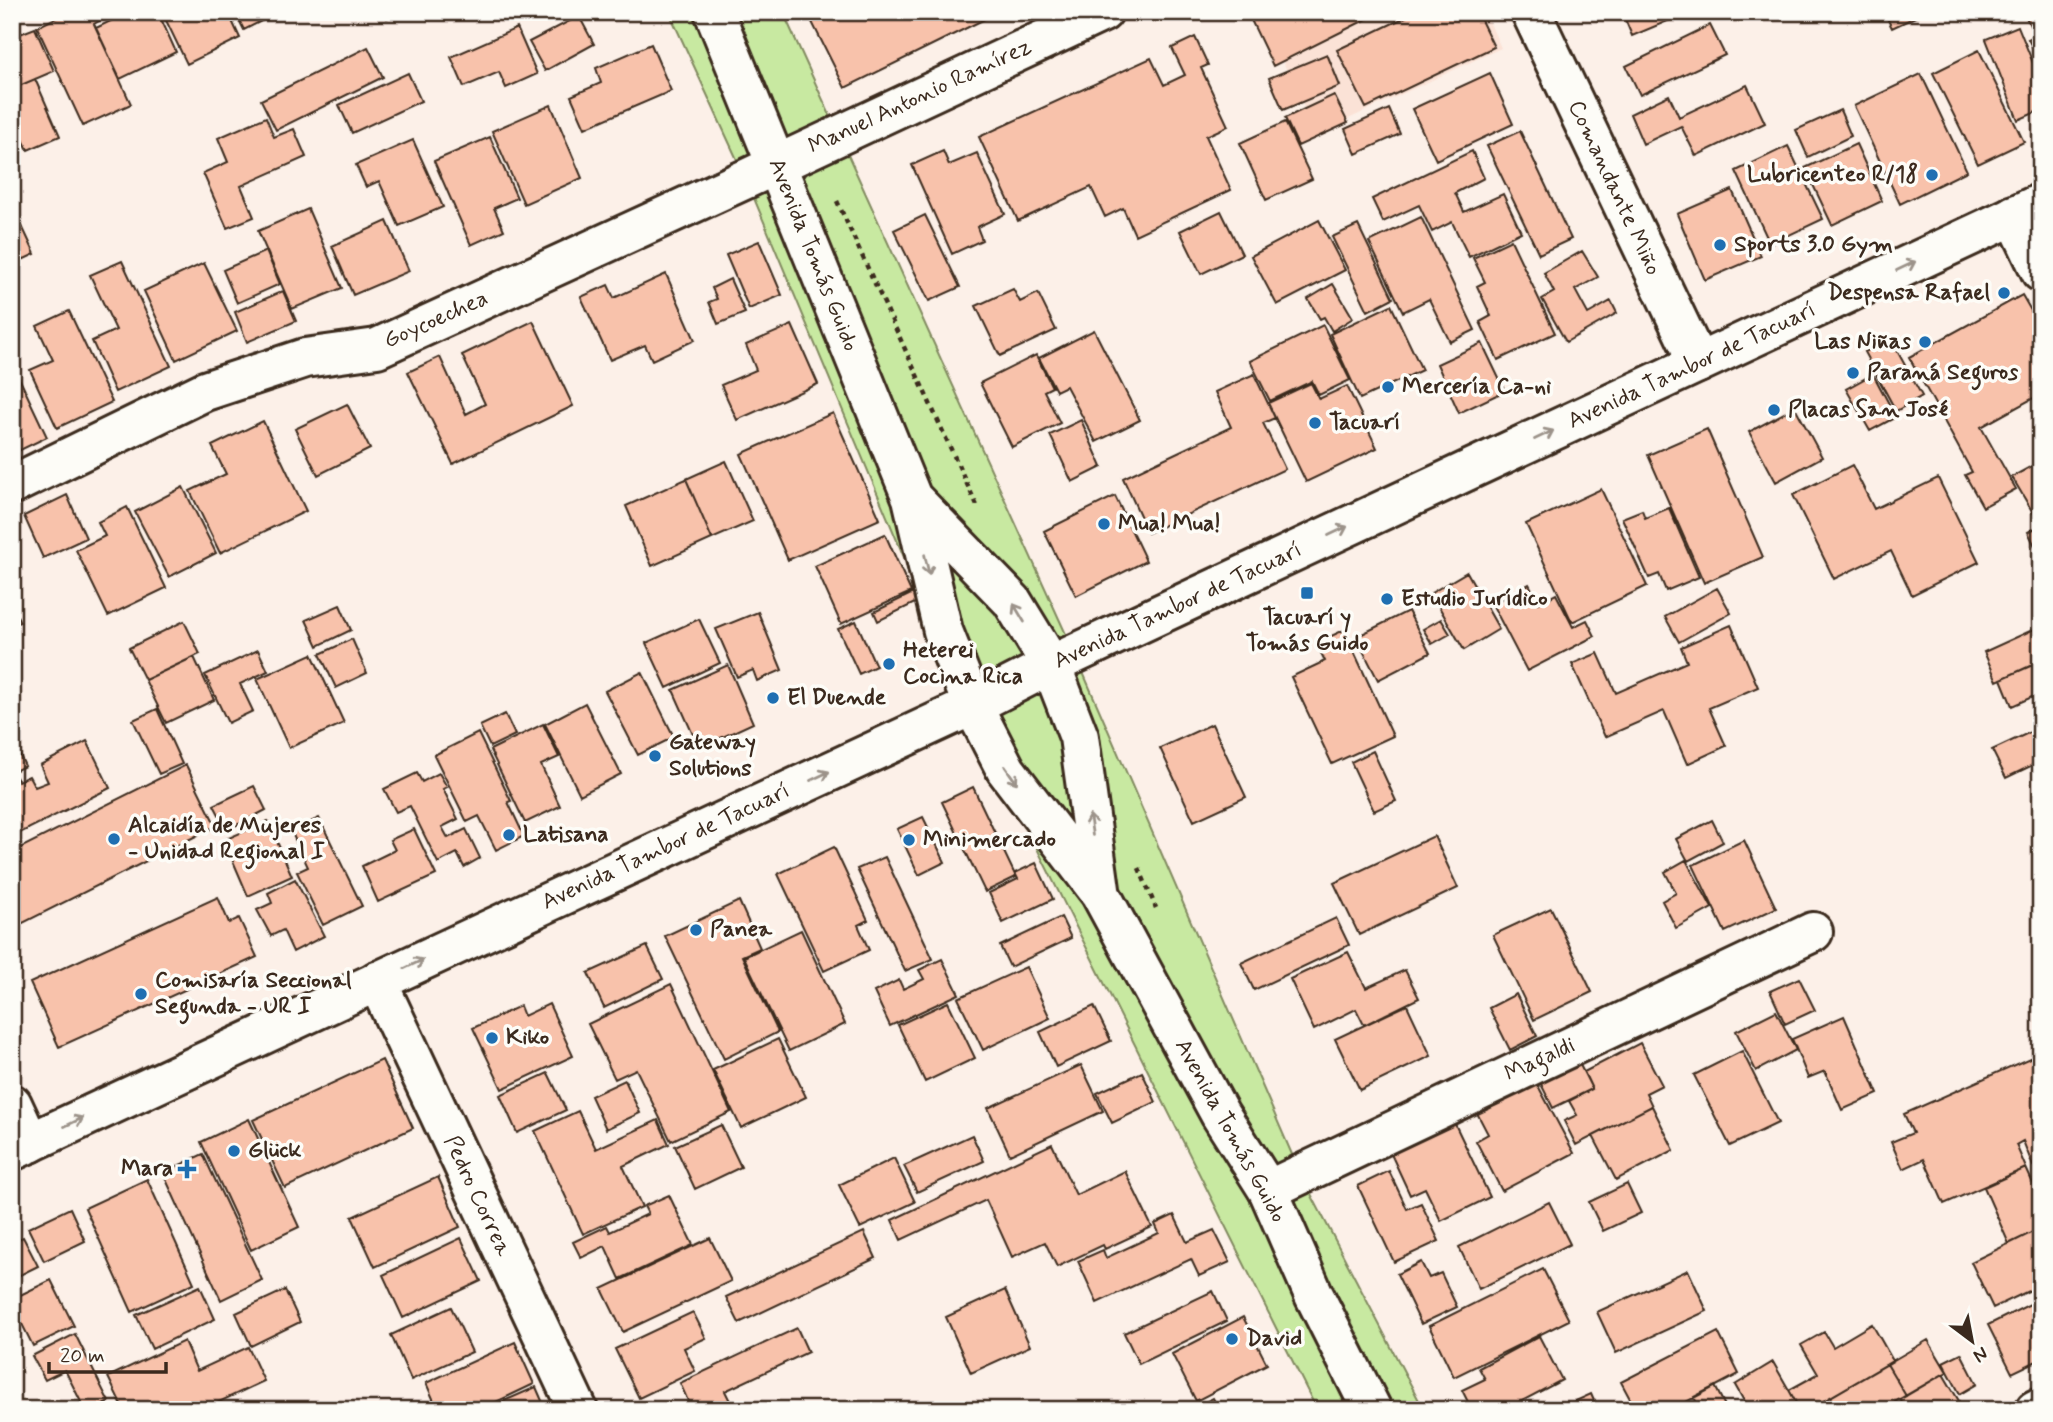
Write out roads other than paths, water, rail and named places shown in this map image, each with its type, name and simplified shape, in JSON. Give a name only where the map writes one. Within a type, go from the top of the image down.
[{"type":"main road","name":"Avenida Tomás Guido","points":[[714,12],[912,498],[943,631],[972,704],[1006,769],[1100,893],[1220,1114],[1268,1190],[1314,1295],[1372,1410]]},
{"type":"main road","name":"Manuel Antonio Ramírez","points":[[775,165],[1103,12]]},
{"type":"main road","name":"Comandante Miño","points":[[1531,12],[1698,363]]},
{"type":"main road","name":"Goycoechea","points":[[12,485],[205,391],[305,358],[377,348],[775,165]]},
{"type":"main road","name":"Avenida Tambor de Tacuarí","points":[[21,1147],[2027,209]]},
{"type":"main road","points":[[2027,209],[2041,272]]},
{"type":"main road","name":"Avenida Tomás Guido","points":[[912,498],[1012,601],[1051,665],[1079,737],[1100,893]]},
{"type":"main road","name":"Magaldi","points":[[1268,1190],[1813,932]]},
{"type":"main road","name":"Pedro Correa","points":[[377,981],[578,1410]]},
{"type":"main road","points":[[12,1104],[21,1147]]},
{"type":"main road","points":[[2035,1410],[2041,1407]]},
{"type":"place","name":"Lubricenteo R/18","points":[[1932,175]]},
{"type":"place","name":"Sports 3.0 Gym","points":[[1720,245]]},
{"type":"place","name":"Despensa Rafael","points":[[2004,293]]},
{"type":"place","name":"Las Niñas","points":[[1925,342]]},
{"type":"place","name":"Paraná Seguros","points":[[1853,373]]},
{"type":"place","name":"Mercería Ca-ni","points":[[1388,387]]},
{"type":"place","name":"Placas San José","points":[[1774,410]]},
{"type":"place","name":"Tacuarí","points":[[1315,423]]},
{"type":"place","name":"Mua! Mua!","points":[[1104,524]]},
{"type":"place","name":"Tacuarí y Tomás Guido","points":[[1307,593]]},
{"type":"place","name":"Estudio Jurídico","points":[[1387,599]]},
{"type":"place","name":"Heterei Cocina Rica","points":[[889,664]]},
{"type":"place","name":"El Duende","points":[[773,698]]},
{"type":"place","name":"Gateway Solutions","points":[[655,756]]},
{"type":"place","name":"Latisana","points":[[509,835]]},
{"type":"place","name":"Alcaidía de Mujeres - Unidad Regional I","points":[[114,839]]},
{"type":"place","name":"Minimercado","points":[[909,840]]},
{"type":"place","name":"Panea","points":[[696,930]]},
{"type":"place","name":"Comisaría Seccional Segunda - UR I","points":[[141,994]]},
{"type":"place","name":"Kiko","points":[[492,1038]]},
{"type":"place","name":"Glück","points":[[234,1151]]},
{"type":"place","name":"Mara","points":[[187,1169]]},
{"type":"place","name":"David","points":[[1232,1339]]}]
